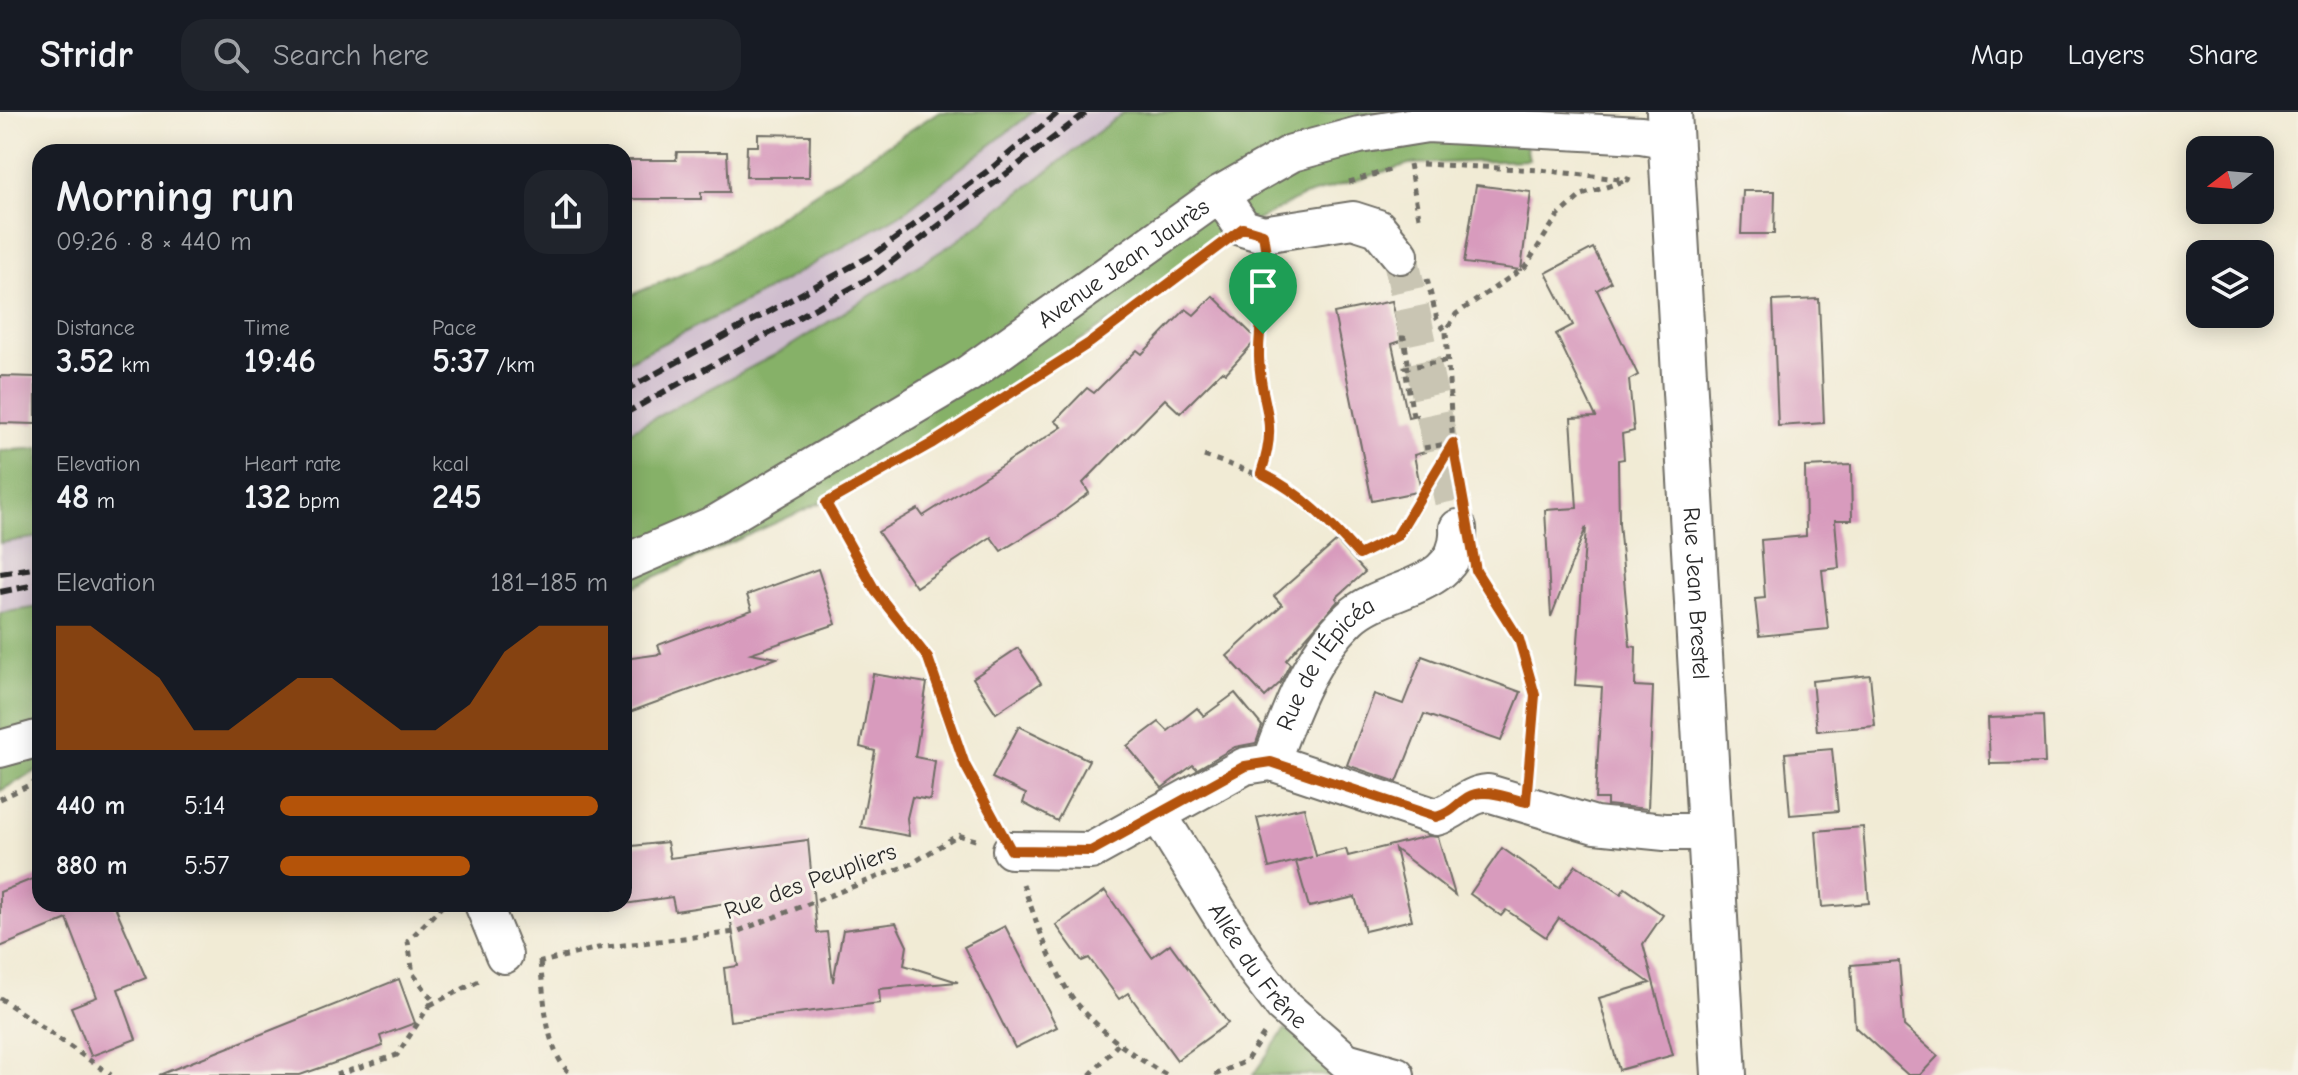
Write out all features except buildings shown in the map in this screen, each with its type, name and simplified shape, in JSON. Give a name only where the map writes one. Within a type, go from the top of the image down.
[{"type":"street","name":"Avenue Jean Jaurès","points":[[632,560],[717,523],[968,374],[1220,194],[1292,153],[1359,135],[1427,124],[1660,129]]},
{"type":"street","name":"Rue Jean Brestel","points":[[1660,129],[1712,832],[1724,1075]]},
{"type":"street","points":[[1220,194],[1253,231],[1353,220],[1378,228],[1400,255]]},
{"type":"street","name":"Rue de l'Épicéa","points":[[1011,850],[1091,851],[1245,766],[1271,762],[1300,685],[1350,618],[1396,590],[1426,583],[1446,569],[1459,540],[1461,519]]},
{"type":"street","points":[[0,749],[32,740]]},
{"type":"street","points":[[1271,762],[1436,817],[1451,814],[1471,795],[1488,793],[1595,825],[1665,832],[1712,832]]},
{"type":"street","name":"Allée du Frêne","points":[[1158,814],[1251,964],[1283,1006],[1346,1061],[1396,1075]]},
{"type":"street","points":[[486,912],[506,966]]},
{"type":"path","points":[[1461,519],[1446,332],[1456,314],[1525,267],[1557,217],[1582,195],[1628,180],[1660,129]]},
{"type":"path","points":[[1341,185],[1409,164],[1540,170],[1628,180]]},
{"type":"path","points":[[865,481],[931,444],[1091,342],[1253,231],[1269,265],[1259,356],[1272,427],[1261,473]]},
{"type":"path","points":[[1400,338],[1404,338],[1409,368]]},
{"type":"path","points":[[1413,416],[1405,368],[1449,360]]},
{"type":"path","points":[[1204,456],[1261,473],[1286,485],[1314,506],[1356,557],[1397,536],[1453,443]]},
{"type":"path","points":[[1424,448],[1453,443]]},
{"type":"path","points":[[808,469],[876,592],[928,658],[965,765],[1011,850],[1040,932],[1078,1005],[1139,1059],[1167,1075]]},
{"type":"path","points":[[813,509],[839,495]]},
{"type":"path","points":[[1476,571],[1519,639],[1535,695],[1526,802]]},
{"type":"path","points":[[0,799],[32,784]]},
{"type":"path","name":"Rue des Peupliers","points":[[430,1005],[506,966],[540,963],[598,948],[736,932],[911,864],[958,835],[1011,850]]},
{"type":"path","points":[[336,1075],[397,1055],[430,1005],[433,1000],[413,974],[408,941],[436,912]]},
{"type":"path","points":[[540,963],[551,1034],[562,1067],[572,1075]]},
{"type":"path","points":[[0,998],[111,1075]]},
{"type":"path","points":[[1215,1075],[1246,1061],[1283,1006]]},
{"type":"path","points":[[1090,1075],[1120,1042]]},
{"type":"shaded area","points":[[1033,112],[1124,112],[957,241],[784,350],[632,430],[632,359],[764,292],[904,212]]},
{"type":"shaded area","points":[[32,538],[32,608],[0,613],[0,543]]},
{"type":"green space","points":[[938,112],[1033,112],[904,212],[764,292],[632,359],[632,295],[709,262]]},
{"type":"green space","points":[[1124,112],[1520,112],[1529,160],[1409,164],[1301,197],[1243,228],[1143,300],[844,492],[632,587],[632,430],[784,350],[957,241]]},
{"type":"green space","points":[[32,449],[32,538],[0,543],[0,451]]},
{"type":"green space","points":[[32,608],[32,773],[0,791],[0,613]]},
{"type":"green space","points":[[1285,1029],[1354,1075],[1253,1075]]},
{"type":"tunnel","points":[[1400,255],[1458,528]]},
{"type":"railway","points":[[632,387],[876,253],[993,167],[1059,112]]},
{"type":"railway","points":[[632,410],[873,276],[1087,112]]},
{"type":"railway","points":[[0,573],[32,568]]},
{"type":"railway","points":[[0,592],[32,586]]},
{"type":"route","points":[[1243,228],[1263,234],[1269,265],[1263,334],[1259,356],[1272,427],[1261,473],[1286,485],[1314,506],[1359,555],[1397,536],[1453,443],[1476,571],[1519,639],[1535,695],[1526,802],[1488,793],[1471,795],[1451,814],[1436,817],[1271,762],[1245,766],[1091,851],[1011,850],[965,765],[928,658],[876,592],[826,503],[931,444],[1091,342],[1243,228]]}]
